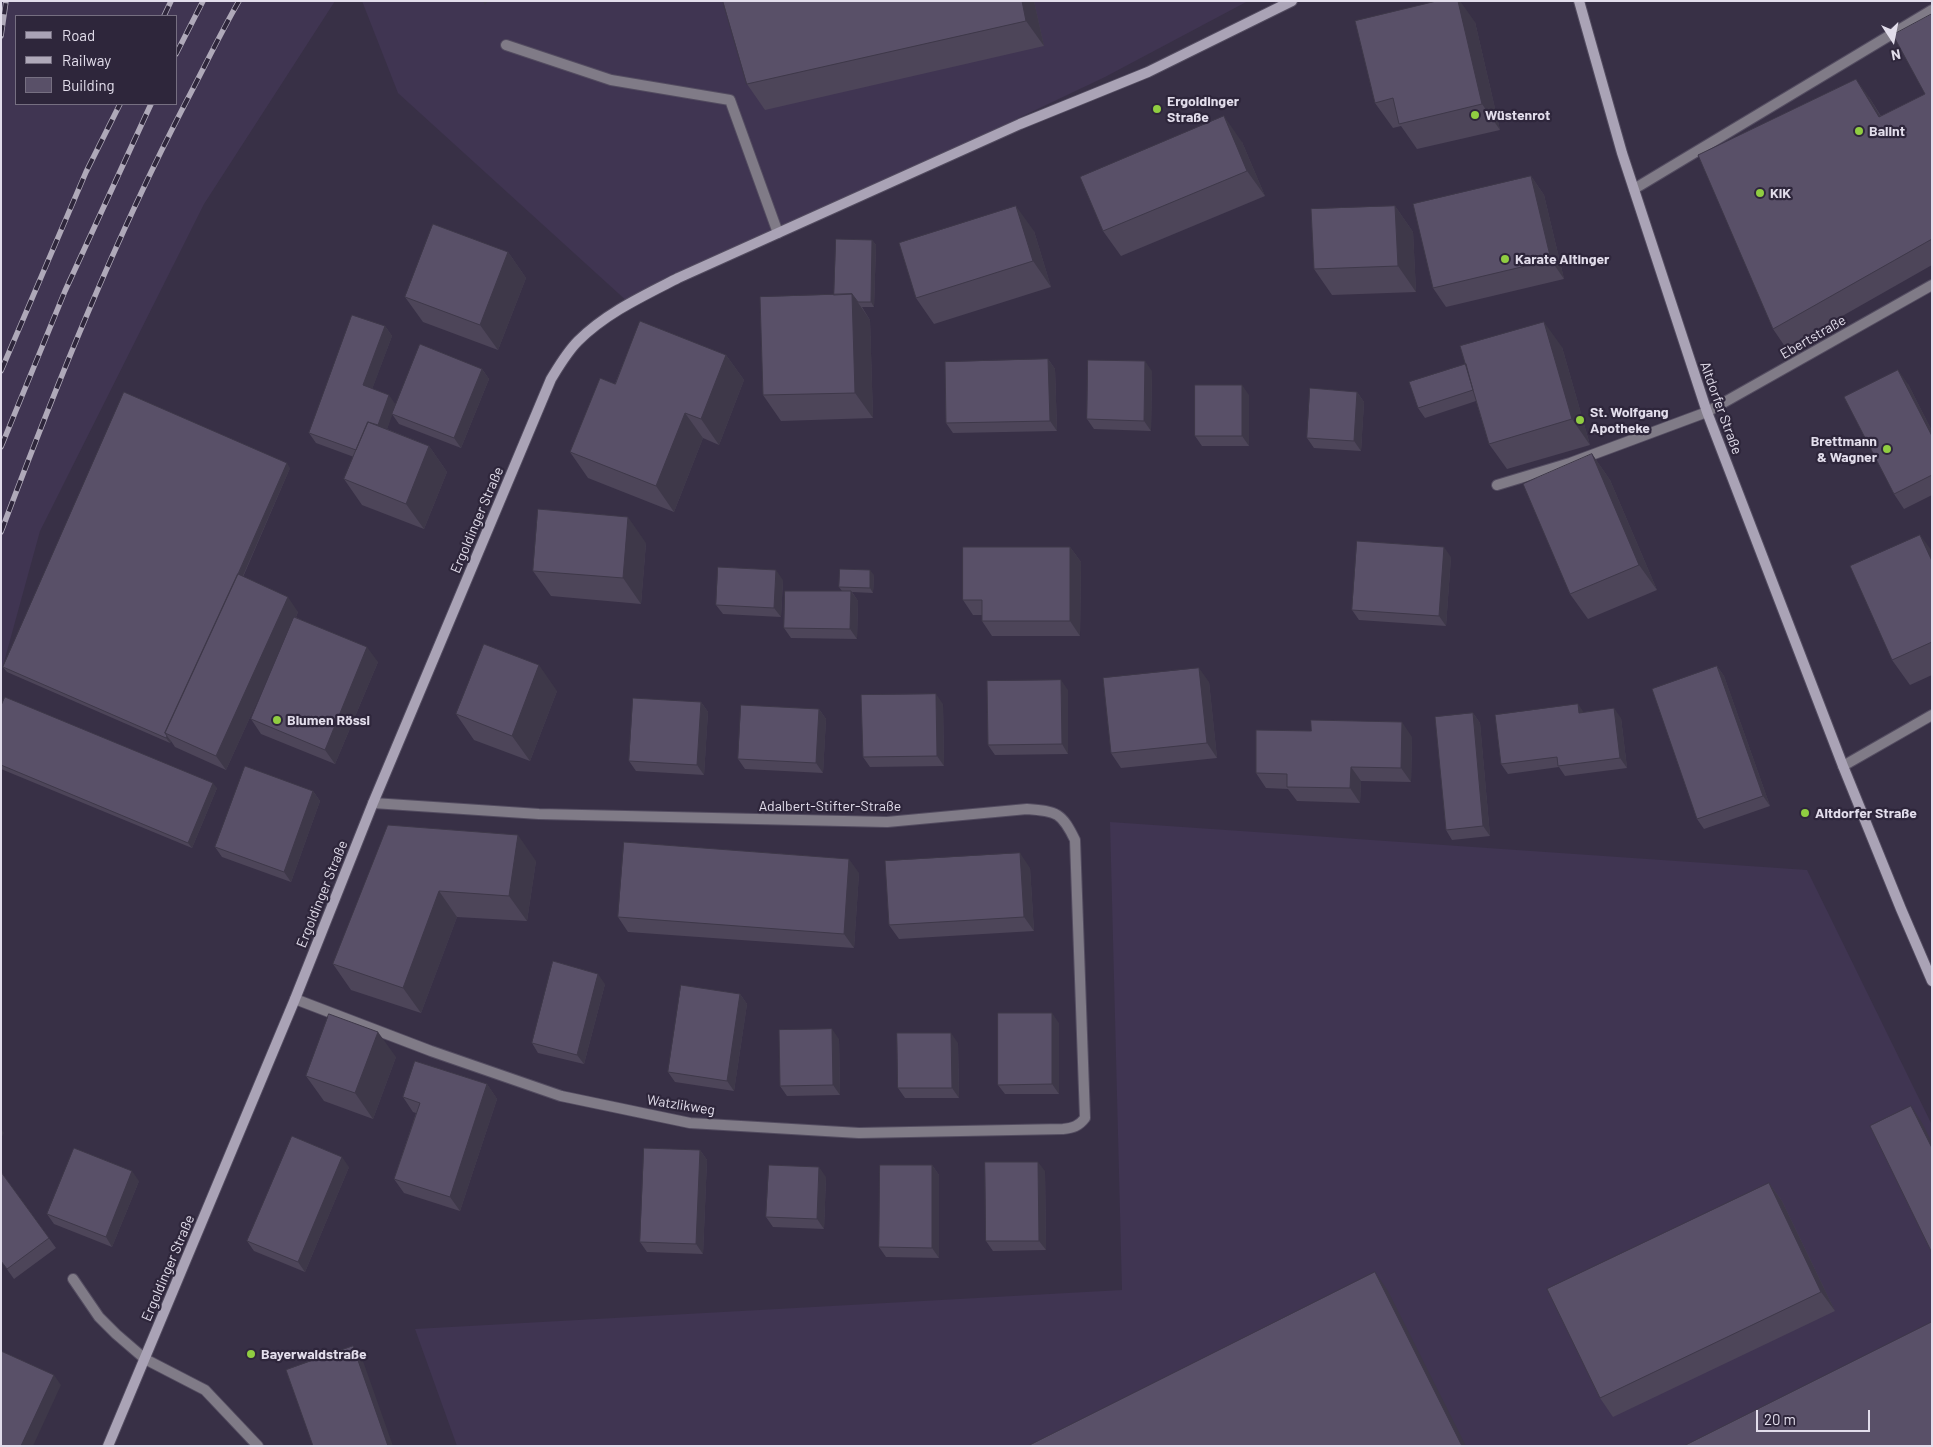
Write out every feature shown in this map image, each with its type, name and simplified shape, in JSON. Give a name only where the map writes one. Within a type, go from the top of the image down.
[{"type":"main road","name":"Ergoldinger Straße","points":[[108,1446],[295,998],[373,803],[551,379],[577,341],[600,322],[634,300],[1020,124],[1148,72],[1292,1]]},
{"type":"main road","name":"Altdorfer Straße","points":[[1579,1],[1634,189],[1707,412],[1844,766],[1932,981]]},
{"type":"street","points":[[1634,189],[1932,10]]},
{"type":"street","points":[[506,45],[611,80],[730,100],[778,233]]},
{"type":"street","name":"Ebertstraße","points":[[1497,485],[1570,464],[1707,412],[1932,285]]},
{"type":"street","points":[[1844,766],[1932,715]]},
{"type":"street","name":"Adalbert-Stifter-Straße","points":[[373,803],[539,814],[887,822],[1027,809],[1049,810],[1065,820],[1075,840],[1086,1110],[1085,1118],[1080,1124]]},
{"type":"street","name":"Watzlikweg","points":[[295,998],[431,1051],[561,1096],[690,1123],[859,1133],[1063,1129],[1073,1128],[1080,1124]]},
{"type":"street","points":[[73,1279],[99,1317],[145,1359],[204,1390],[258,1446]]},
{"type":"shaded area","points":[[1,1],[335,1],[204,204],[40,531],[1,673]]},
{"type":"shaded area","points":[[362,1],[1248,1],[1105,77],[629,303],[398,93]]},
{"type":"shaded area","points":[[1110,822],[1807,870],[1932,1125],[1932,1446],[457,1446],[415,1329],[1122,1290]]},
{"type":"building","points":[[723,1],[1022,1],[1026,21],[747,84]]},
{"type":"building","points":[[1437,1],[1458,1],[1482,104],[1399,124],[1393,98],[1375,103],[1355,21]]},
{"type":"building","points":[[1932,14],[1932,239],[1773,329],[1698,155],[1856,79],[1879,117],[1925,94],[1893,35]]},
{"type":"building","points":[[1224,116],[1247,171],[1103,231],[1080,177]]},
{"type":"building","points":[[1531,176],[1551,260],[1433,288],[1413,204]]},
{"type":"building","points":[[1016,206],[1033,261],[916,298],[899,243]]},
{"type":"building","points":[[1395,206],[1398,266],[1314,269],[1311,209]]},
{"type":"building","points":[[433,224],[508,252],[480,325],[405,297]]},
{"type":"building","points":[[836,239],[872,240],[871,302],[858,302],[852,294],[834,295]]},
{"type":"building","points":[[852,294],[855,393],[763,395],[760,297]]},
{"type":"building","points":[[352,315],[385,326],[363,385],[389,395],[378,425],[368,422],[356,450],[309,433]]},
{"type":"building","points":[[640,321],[726,355],[701,419],[685,413],[656,486],[570,452],[600,378],[615,384]]},
{"type":"building","points":[[1544,322],[1572,419],[1489,444],[1460,346]]},
{"type":"building","points":[[420,344],[482,369],[454,438],[392,414]]},
{"type":"building","points":[[1048,359],[1050,421],[946,423],[945,362]]},
{"type":"building","points":[[1088,360],[1145,361],[1144,421],[1087,419]]},
{"type":"building","points":[[1466,364],[1473,390],[1418,408],[1409,382]]},
{"type":"building","points":[[1898,370],[1932,436],[1932,475],[1894,494],[1844,397]]},
{"type":"building","points":[[1195,385],[1242,385],[1242,436],[1195,436]]},
{"type":"building","points":[[1310,388],[1357,392],[1354,441],[1307,438]]},
{"type":"building","points":[[124,392],[287,463],[165,733],[166,738],[3,667]]},
{"type":"building","points":[[368,422],[429,446],[406,504],[344,479]]},
{"type":"building","points":[[1592,454],[1639,565],[1570,594],[1523,484]]},
{"type":"building","points":[[538,509],[628,517],[623,578],[533,571]]},
{"type":"building","points":[[1920,535],[1932,561],[1932,642],[1892,660],[1850,566]]},
{"type":"building","points":[[1357,541],[1444,547],[1439,616],[1352,610]]},
{"type":"building","points":[[963,547],[1070,547],[1070,621],[982,621],[982,600],[963,600]]},
{"type":"building","points":[[718,567],[776,570],[774,608],[716,605]]},
{"type":"building","points":[[840,569],[870,570],[870,588],[839,587]]},
{"type":"building","points":[[238,574],[288,597],[216,756],[165,733]]},
{"type":"building","points":[[785,591],[851,591],[850,629],[784,628]]},
{"type":"building","points":[[294,617],[367,647],[325,750],[251,719]]},
{"type":"building","points":[[484,644],[539,665],[512,736],[456,714]]},
{"type":"building","points":[[1717,666],[1763,796],[1697,819],[1652,689]]},
{"type":"building","points":[[1199,668],[1207,743],[1111,753],[1103,678]]},
{"type":"building","points":[[1061,680],[1062,744],[988,745],[987,681]]},
{"type":"building","points":[[936,694],[937,756],[863,757],[861,695]]},
{"type":"building","points":[[5,697],[213,783],[188,843],[1,765],[1,706]]},
{"type":"building","points":[[633,698],[701,702],[697,765],[629,761]]},
{"type":"building","points":[[1578,704],[1579,713],[1614,708],[1620,758],[1558,766],[1557,757],[1501,764],[1495,715]]},
{"type":"building","points":[[741,705],[819,709],[816,763],[738,759]]},
{"type":"building","points":[[1473,713],[1483,826],[1446,830],[1435,717]]},
{"type":"building","points":[[1311,720],[1402,722],[1401,768],[1351,767],[1350,788],[1287,787],[1287,774],[1256,773],[1256,730],[1311,731]]},
{"type":"building","points":[[245,766],[313,791],[284,872],[215,847]]},
{"type":"building","points":[[388,825],[518,835],[509,896],[439,891],[403,988],[333,964]]},
{"type":"building","points":[[624,842],[849,859],[844,934],[618,917]]},
{"type":"building","points":[[1020,853],[1024,917],[889,925],[885,861]]},
{"type":"building","points":[[553,961],[598,974],[577,1055],[532,1043]]},
{"type":"building","points":[[681,985],[740,994],[727,1081],[668,1072]]},
{"type":"building","points":[[998,1013],[1052,1013],[1052,1084],[998,1085]]},
{"type":"building","points":[[329,1014],[378,1032],[355,1093],[306,1076]]},
{"type":"building","points":[[832,1029],[833,1085],[780,1086],[779,1030]]},
{"type":"building","points":[[897,1033],[951,1033],[952,1088],[898,1088]]},
{"type":"building","points":[[415,1061],[487,1084],[450,1197],[394,1179],[420,1103],[403,1097]]},
{"type":"building","points":[[1911,1106],[1932,1148],[1932,1253],[1870,1126]]},
{"type":"building","points":[[292,1136],[342,1157],[298,1262],[247,1241]]},
{"type":"building","points":[[74,1148],[132,1171],[106,1237],[47,1214]]},
{"type":"building","points":[[644,1148],[700,1150],[696,1244],[640,1242]]},
{"type":"building","points":[[985,1162],[1038,1162],[1039,1241],[986,1241]]},
{"type":"building","points":[[769,1165],[819,1167],[817,1219],[766,1217]]},
{"type":"building","points":[[880,1165],[932,1165],[932,1248],[879,1247]]},
{"type":"building","points":[[1,1172],[49,1238],[7,1269],[1,1261]]},
{"type":"building","points":[[1769,1183],[1821,1292],[1600,1398],[1547,1289]]},
{"type":"building","points":[[1375,1272],[1462,1446],[1028,1446]]},
{"type":"building","points":[[1932,1322],[1932,1446],[1684,1446]]},
{"type":"building","points":[[353,1346],[388,1446],[313,1446],[286,1370]]},
{"type":"building","points":[[1,1351],[54,1375],[21,1446],[1,1446]]},
{"type":"railway","points":[[1,36],[6,1]]},
{"type":"railway","points":[[164,15],[171,1]]},
{"type":"railway","points":[[178,50],[203,1]]},
{"type":"railway","points":[[1,532],[87,314],[134,207],[239,1]]},
{"type":"railway","points":[[1,371],[86,172],[120,105]]},
{"type":"railway","points":[[1,447],[65,291],[151,105]]},
{"type":"place","name":"Ergoldinger Straße","points":[[1157,109]]},
{"type":"place","name":"Wüstenrot","points":[[1475,115]]},
{"type":"place","name":"Balint","points":[[1859,131]]},
{"type":"place","name":"KiK","points":[[1760,193]]},
{"type":"place","name":"Karate Altinger","points":[[1505,259]]},
{"type":"place","name":"St. Wolfgang Apotheke","points":[[1580,420]]},
{"type":"place","name":"Brettmann & Wagner","points":[[1887,449]]},
{"type":"place","name":"Blumen Rössl","points":[[277,720]]},
{"type":"place","name":"Altdorfer Straße","points":[[1805,813]]},
{"type":"place","name":"Bayerwaldstraße","points":[[251,1354]]}]
